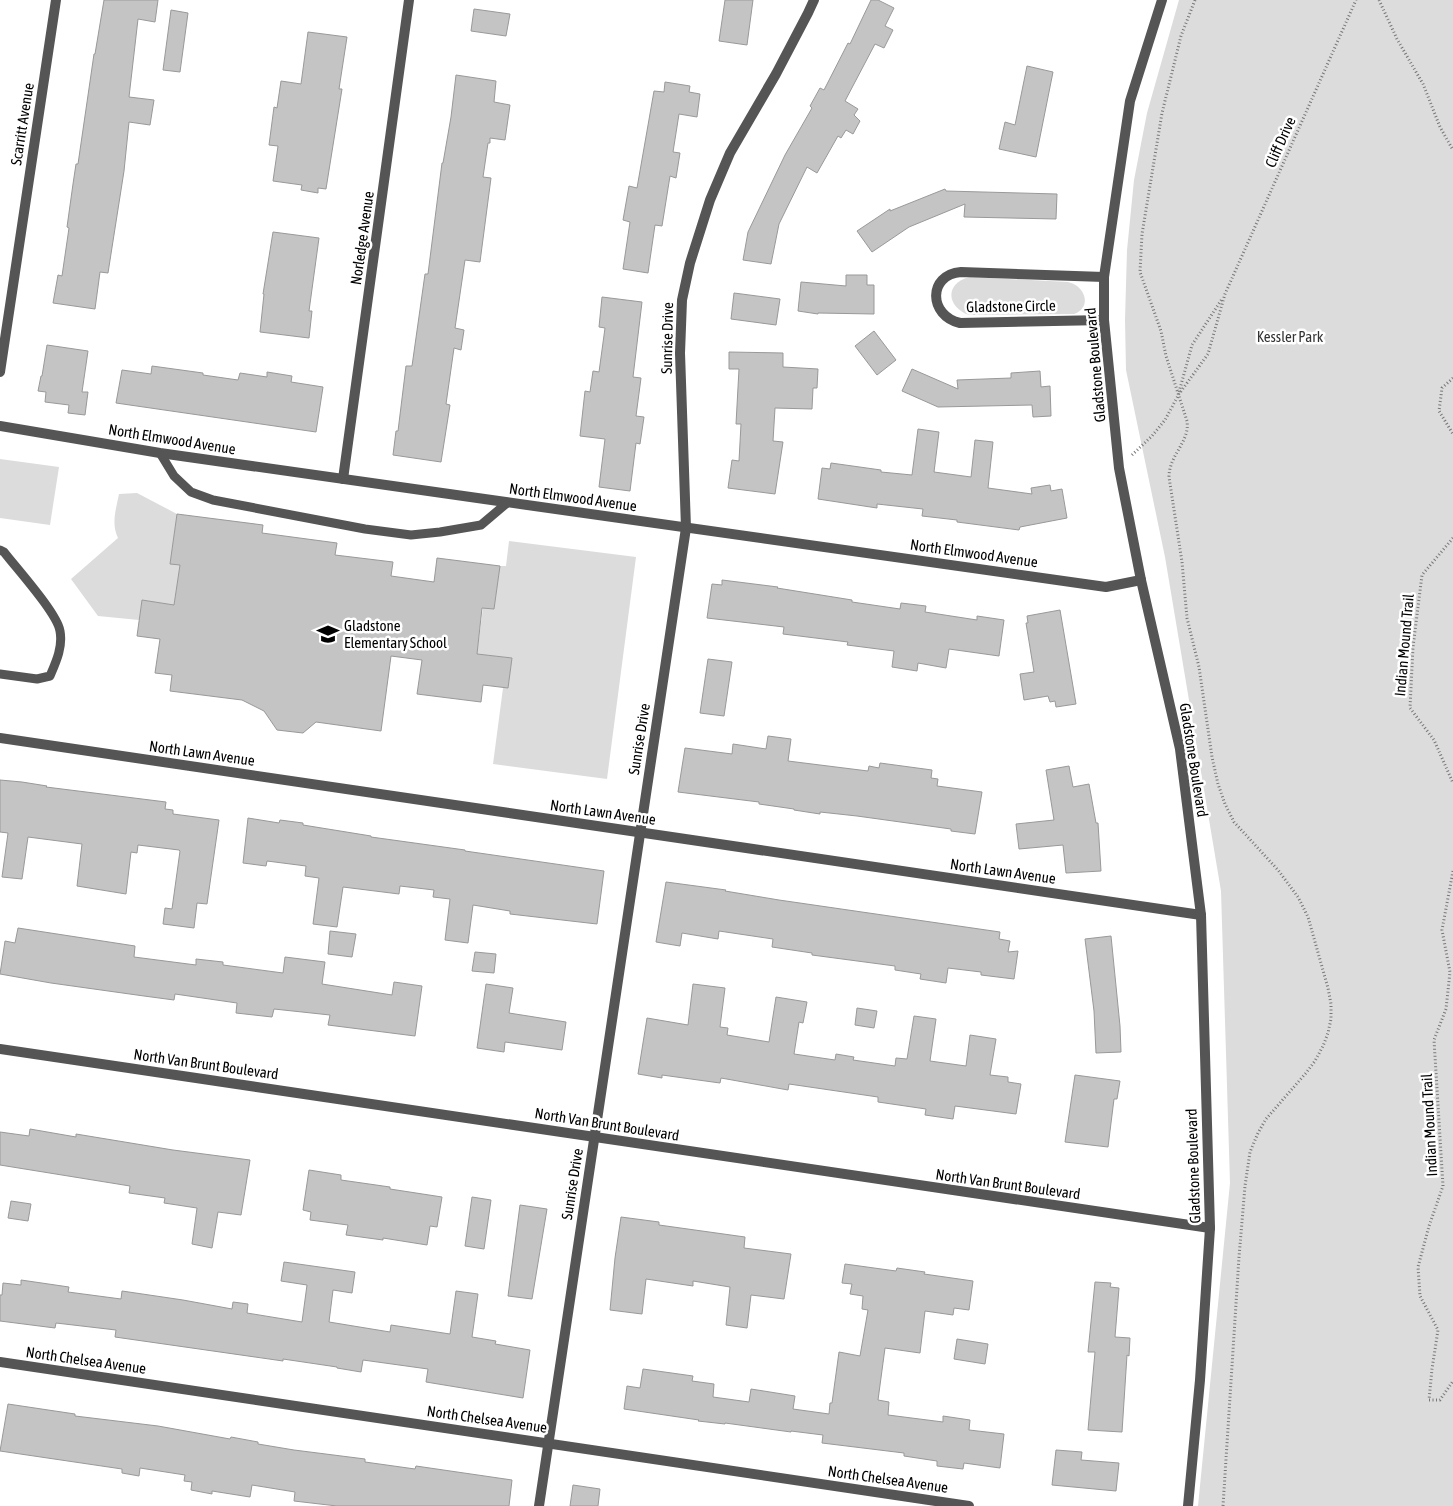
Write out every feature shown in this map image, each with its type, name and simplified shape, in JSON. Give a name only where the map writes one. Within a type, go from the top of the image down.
[{"type":"street","name":"Scarritt Avenue","points":[[0,372],[56,0]]},
{"type":"street","name":"Norledge Avenue","points":[[343,479],[409,0]]},
{"type":"street","points":[[806,0],[808,13]]},
{"type":"street","name":"Sunrise Drive","points":[[539,1506],[686,528],[680,353],[682,300],[690,263],[710,200],[730,153],[776,74],[814,0]]},
{"type":"street","name":"Gladstone Boulevard","points":[[1162,0],[1130,101],[1104,277],[1104,320],[1119,468],[1141,580],[1180,749],[1201,915],[1210,1228],[1188,1506]]},
{"type":"street","name":"Gladstone Circle","points":[[1104,277],[961,272],[948,274],[942,278],[936,294],[937,304],[942,313],[950,320],[960,322],[1104,320]]},
{"type":"street","name":"North Elmwood Avenue","points":[[0,426],[160,453],[1106,587],[1141,580]]},
{"type":"street","name":"North Lawn Avenue","points":[[0,738],[1201,915]]},
{"type":"street","name":"North Van Brunt Boulevard","points":[[0,1049],[1210,1228]]},
{"type":"street","name":"North Chelsea Avenue","points":[[0,1362],[969,1506]]},
{"type":"lane","points":[[160,453],[174,476],[191,492],[213,500],[365,529],[411,535],[481,525],[507,502]]},
{"type":"lane","points":[[0,550],[4,552],[54,616],[60,632],[59,655],[50,676],[37,679],[0,674]]},
{"type":"path","points":[[1195,0],[1181,36],[1162,114],[1142,234],[1140,272],[1161,330],[1162,344],[1187,421],[1188,429],[1170,463],[1169,477],[1182,562],[1187,618],[1199,667],[1212,757],[1218,784],[1234,822],[1278,870],[1298,897],[1308,917],[1328,988],[1330,1004],[1330,1026],[1315,1061],[1266,1120],[1250,1152],[1239,1257],[1223,1506]]},
{"type":"path","name":"Cliff Drive","points":[[1119,468],[1152,436],[1165,420],[1179,394],[1208,354],[1225,294],[1356,0]]},
{"type":"path","points":[[1379,0],[1397,39],[1423,84],[1440,127],[1453,150]]},
{"type":"path","name":"Cliff Drive","points":[[1179,394],[1192,345],[1225,294]]},
{"type":"path","points":[[1453,378],[1442,388],[1439,411],[1453,434]]},
{"type":"path","name":"Indian Mound Trail","points":[[1453,538],[1422,575],[1413,647],[1410,708],[1434,740],[1453,783]]},
{"type":"path","name":"Indian Mound Trail","points":[[1453,871],[1442,930],[1450,972],[1446,1009],[1434,1040],[1444,1186],[1429,1226],[1418,1267],[1420,1296],[1438,1330],[1429,1400],[1440,1400],[1453,1381]]},
{"type":"green space","name":"Kessler Park","points":[[1179,0],[1453,0],[1453,1506],[1198,1506],[1230,1183],[1221,891],[1165,557],[1126,370],[1125,320],[1127,250],[1134,180],[1147,113]]},
{"type":"green space","points":[[969,277],[1068,282],[1074,284],[1083,292],[1085,302],[1080,311],[1074,314],[969,315],[956,307],[951,296],[955,285]]},
{"type":"green space","points":[[0,459],[59,467],[50,525],[0,518]]},
{"type":"green space","points":[[137,493],[177,514],[170,564],[180,565],[174,605],[142,600],[139,620],[98,616],[71,579],[118,538],[114,522],[119,494]]},
{"type":"green space","points":[[509,541],[636,557],[607,779],[493,764],[503,688],[508,688],[512,658],[477,654],[483,608],[494,609],[500,566],[506,566]]},
{"type":"building","points":[[104,0],[158,0],[155,22],[138,19],[129,97],[154,100],[150,125],[129,122],[124,171],[108,273],[100,272],[95,309],[53,303],[58,275],[62,276],[76,164],[78,164]]},
{"type":"building","points":[[725,0],[753,0],[747,45],[719,41]]},
{"type":"building","points":[[871,0],[878,0],[894,8],[885,26],[893,30],[884,48],[875,44],[845,101],[858,109],[854,115],[860,121],[853,134],[846,130],[841,138],[838,136],[817,173],[807,167],[779,224],[771,264],[743,260],[748,232],[785,155],[812,108],[810,106],[820,88],[824,90],[848,43],[850,44]]},
{"type":"building","points":[[474,9],[510,14],[506,36],[471,31]]},
{"type":"building","points":[[171,10],[188,13],[180,72],[163,70]]},
{"type":"building","points":[[308,32],[347,37],[339,89],[342,89],[326,189],[318,188],[318,193],[301,190],[302,185],[273,181],[278,146],[269,145],[274,107],[277,108],[281,81],[301,84]]},
{"type":"building","points":[[1027,66],[1053,72],[1036,157],[999,149],[1005,122],[1015,125]]},
{"type":"building","points":[[456,75],[496,81],[494,102],[510,105],[505,140],[490,138],[490,143],[488,143],[483,177],[491,178],[480,262],[465,260],[455,328],[464,330],[461,350],[454,348],[446,404],[450,405],[441,462],[393,455],[406,366],[412,366],[425,274],[428,274],[442,163],[451,117]]},
{"type":"building","points":[[665,82],[690,86],[689,92],[700,94],[697,117],[679,114],[673,152],[680,153],[676,178],[670,176],[662,226],[655,225],[648,273],[623,269],[630,222],[623,220],[629,186],[637,188],[654,91],[664,92]]},
{"type":"building","points":[[945,189],[946,191],[1057,194],[1056,219],[964,217],[965,204],[909,227],[872,252],[857,231],[890,209],[890,211]]},
{"type":"building","points":[[273,232],[319,238],[309,311],[312,311],[309,338],[260,332],[263,294]]},
{"type":"building","points":[[846,275],[867,275],[867,285],[874,285],[874,314],[818,314],[798,311],[801,282],[846,286]]},
{"type":"building","points":[[734,293],[780,299],[776,325],[731,319]]},
{"type":"building","points":[[602,297],[642,302],[633,377],[641,378],[636,416],[644,417],[640,444],[636,443],[630,491],[599,487],[605,439],[580,436],[585,391],[590,392],[593,371],[599,372],[605,328],[599,327]]},
{"type":"building","points":[[874,331],[896,360],[877,375],[855,346]]},
{"type":"building","points":[[47,345],[88,351],[82,392],[88,392],[85,415],[68,413],[69,405],[45,402],[46,392],[38,391]]},
{"type":"building","points":[[729,352],[783,353],[783,367],[818,369],[817,388],[813,388],[812,409],[775,408],[773,441],[783,442],[775,494],[728,488],[732,460],[739,461],[741,424],[736,424],[739,369],[729,369]]},
{"type":"building","points":[[152,366],[238,380],[240,373],[267,377],[267,372],[292,376],[291,382],[323,387],[316,432],[116,403],[122,370],[151,374]]},
{"type":"building","points":[[912,369],[958,389],[957,380],[1011,378],[1011,373],[1040,371],[1041,387],[1050,386],[1051,416],[1033,417],[1032,405],[938,407],[902,391]]},
{"type":"building","points":[[918,429],[939,432],[934,472],[971,477],[975,440],[993,442],[988,488],[1032,494],[1031,488],[1050,485],[1051,491],[1062,489],[1067,518],[1020,527],[1019,530],[922,516],[923,509],[877,504],[877,508],[818,499],[822,468],[830,469],[831,463],[881,470],[881,472],[912,475]]},
{"type":"building","points":[[177,514],[263,525],[262,533],[337,543],[335,555],[393,562],[391,576],[434,582],[437,558],[500,566],[494,609],[482,608],[477,654],[512,658],[508,688],[483,685],[481,702],[417,694],[422,660],[391,656],[381,731],[316,722],[303,733],[277,730],[264,711],[242,700],[170,691],[172,675],[155,673],[160,639],[137,636],[142,600],[174,605],[180,565],[170,564]]},
{"type":"building","points":[[722,580],[778,587],[852,600],[852,602],[900,609],[901,603],[926,606],[925,612],[977,620],[977,616],[1004,620],[999,656],[949,649],[946,668],[918,663],[917,671],[892,667],[894,651],[847,645],[848,642],[783,634],[784,627],[707,618],[712,584],[722,585]]},
{"type":"building","points":[[1060,610],[1076,704],[1056,707],[1055,701],[1050,702],[1048,696],[1024,700],[1020,674],[1034,672],[1026,623],[1028,623],[1027,616]]},
{"type":"building","points":[[708,659],[732,662],[724,716],[700,713]]},
{"type":"building","points":[[768,736],[791,739],[788,761],[868,771],[869,766],[879,768],[880,763],[932,770],[931,778],[938,779],[937,786],[982,792],[975,834],[857,816],[820,812],[820,814],[759,804],[759,802],[678,792],[685,748],[732,754],[733,744],[766,749]]},
{"type":"building","points":[[1069,766],[1073,787],[1089,784],[1096,823],[1098,823],[1101,871],[1066,873],[1063,845],[1019,849],[1016,824],[1054,820],[1046,770]]},
{"type":"building","points":[[0,780],[166,802],[165,809],[173,810],[173,814],[219,820],[207,904],[197,903],[194,928],[163,924],[165,908],[172,909],[179,850],[138,845],[137,853],[131,852],[126,894],[77,886],[82,844],[28,837],[22,879],[2,877],[8,833],[0,832]]},
{"type":"building","points":[[248,818],[279,823],[280,820],[303,823],[303,825],[371,837],[604,871],[597,924],[510,914],[510,911],[473,905],[468,943],[445,940],[450,899],[433,897],[434,890],[400,886],[399,894],[343,887],[337,927],[313,924],[319,878],[305,876],[306,866],[267,861],[266,866],[243,863]]},
{"type":"building","points":[[666,882],[1000,932],[999,939],[1010,941],[1008,952],[1018,951],[1014,979],[948,968],[946,983],[920,979],[921,974],[895,970],[895,966],[812,955],[812,953],[772,947],[773,939],[719,931],[718,939],[682,933],[680,946],[656,942]]},
{"type":"building","points":[[18,928],[135,946],[134,957],[196,965],[196,959],[223,962],[223,965],[283,973],[285,957],[325,962],[322,984],[392,995],[394,982],[422,986],[415,1036],[328,1025],[330,1015],[274,1009],[272,1017],[236,1013],[237,1003],[175,994],[174,1000],[0,974],[5,941],[15,943]]},
{"type":"building","points":[[330,931],[356,934],[352,957],[328,954]]},
{"type":"building","points":[[1111,936],[1121,1052],[1096,1053],[1094,1011],[1085,939]]},
{"type":"building","points":[[475,952],[496,954],[494,973],[472,971]]},
{"type":"building","points":[[486,984],[513,988],[509,1013],[566,1022],[562,1050],[505,1042],[504,1052],[477,1048]]},
{"type":"building","points":[[693,984],[725,988],[720,1027],[728,1028],[727,1035],[769,1042],[776,997],[807,1002],[803,1023],[799,1022],[794,1054],[835,1060],[836,1054],[854,1057],[853,1060],[895,1066],[896,1058],[907,1059],[914,1016],[936,1019],[930,1061],[966,1066],[970,1035],[996,1039],[990,1075],[1008,1077],[1008,1082],[1021,1084],[1016,1114],[955,1106],[953,1119],[925,1115],[926,1109],[878,1102],[878,1097],[789,1084],[788,1090],[721,1078],[720,1083],[662,1075],[662,1078],[638,1074],[647,1018],[688,1025]]},
{"type":"building","points":[[857,1008],[877,1011],[874,1028],[855,1025]]},
{"type":"building","points":[[1075,1075],[1120,1081],[1117,1099],[1114,1099],[1108,1147],[1065,1142]]},
{"type":"building","points":[[30,1129],[76,1137],[76,1134],[250,1160],[241,1215],[218,1212],[212,1248],[192,1244],[197,1208],[164,1203],[165,1198],[129,1193],[130,1186],[0,1165],[0,1132],[29,1136]]},
{"type":"building","points":[[309,1170],[341,1175],[341,1180],[442,1197],[437,1227],[430,1226],[427,1245],[383,1238],[383,1240],[346,1235],[348,1225],[310,1220],[311,1212],[303,1210]]},
{"type":"building","points":[[472,1197],[491,1200],[484,1249],[465,1246]]},
{"type":"building","points":[[11,1201],[31,1204],[28,1221],[8,1218]]},
{"type":"building","points":[[520,1205],[547,1209],[532,1299],[508,1296]]},
{"type":"building","points":[[621,1217],[659,1222],[659,1225],[745,1237],[744,1248],[791,1254],[784,1299],[751,1295],[747,1328],[726,1325],[730,1287],[693,1281],[693,1286],[646,1279],[642,1314],[610,1310]]},
{"type":"building","points":[[284,1262],[355,1272],[352,1293],[333,1290],[329,1322],[390,1332],[391,1325],[450,1334],[456,1291],[478,1294],[472,1337],[496,1341],[495,1344],[530,1350],[523,1398],[426,1382],[428,1369],[363,1360],[361,1372],[283,1359],[283,1361],[115,1337],[116,1330],[56,1323],[55,1328],[0,1321],[0,1295],[2,1295],[3,1283],[21,1285],[21,1280],[69,1287],[68,1292],[121,1299],[122,1291],[232,1309],[233,1302],[248,1304],[247,1313],[302,1322],[307,1285],[281,1281]]},
{"type":"building","points":[[845,1264],[896,1271],[897,1268],[973,1281],[969,1310],[954,1308],[953,1315],[925,1311],[920,1353],[885,1348],[878,1400],[889,1402],[888,1415],[943,1422],[943,1416],[970,1420],[969,1430],[1004,1434],[1000,1468],[964,1463],[963,1469],[937,1466],[937,1461],[904,1456],[904,1453],[822,1443],[823,1435],[698,1421],[624,1409],[627,1386],[640,1388],[643,1369],[693,1376],[692,1381],[714,1384],[713,1397],[749,1402],[751,1389],[795,1396],[793,1409],[829,1414],[839,1352],[860,1356],[868,1310],[862,1309],[863,1296],[850,1294],[852,1284],[842,1283]]},
{"type":"building","points":[[1095,1282],[1111,1283],[1110,1287],[1119,1288],[1115,1337],[1130,1338],[1129,1356],[1127,1355],[1122,1432],[1088,1430],[1095,1352],[1088,1352]]},
{"type":"building","points":[[957,1339],[988,1344],[985,1364],[954,1359]]},
{"type":"building","points":[[8,1404],[75,1414],[75,1416],[158,1426],[230,1439],[231,1437],[294,1450],[365,1459],[365,1462],[415,1469],[416,1466],[512,1480],[509,1506],[337,1506],[294,1501],[295,1492],[252,1485],[250,1497],[191,1490],[192,1482],[184,1481],[185,1475],[140,1468],[139,1476],[122,1473],[122,1469],[0,1451]]},
{"type":"building","points":[[1056,1450],[1082,1452],[1081,1460],[1119,1463],[1116,1491],[1052,1485]]},
{"type":"building","points":[[573,1485],[600,1489],[598,1506],[570,1506]]},
{"type":"place","name":"Gladstone Elementary School","points":[[328,634]]}]
